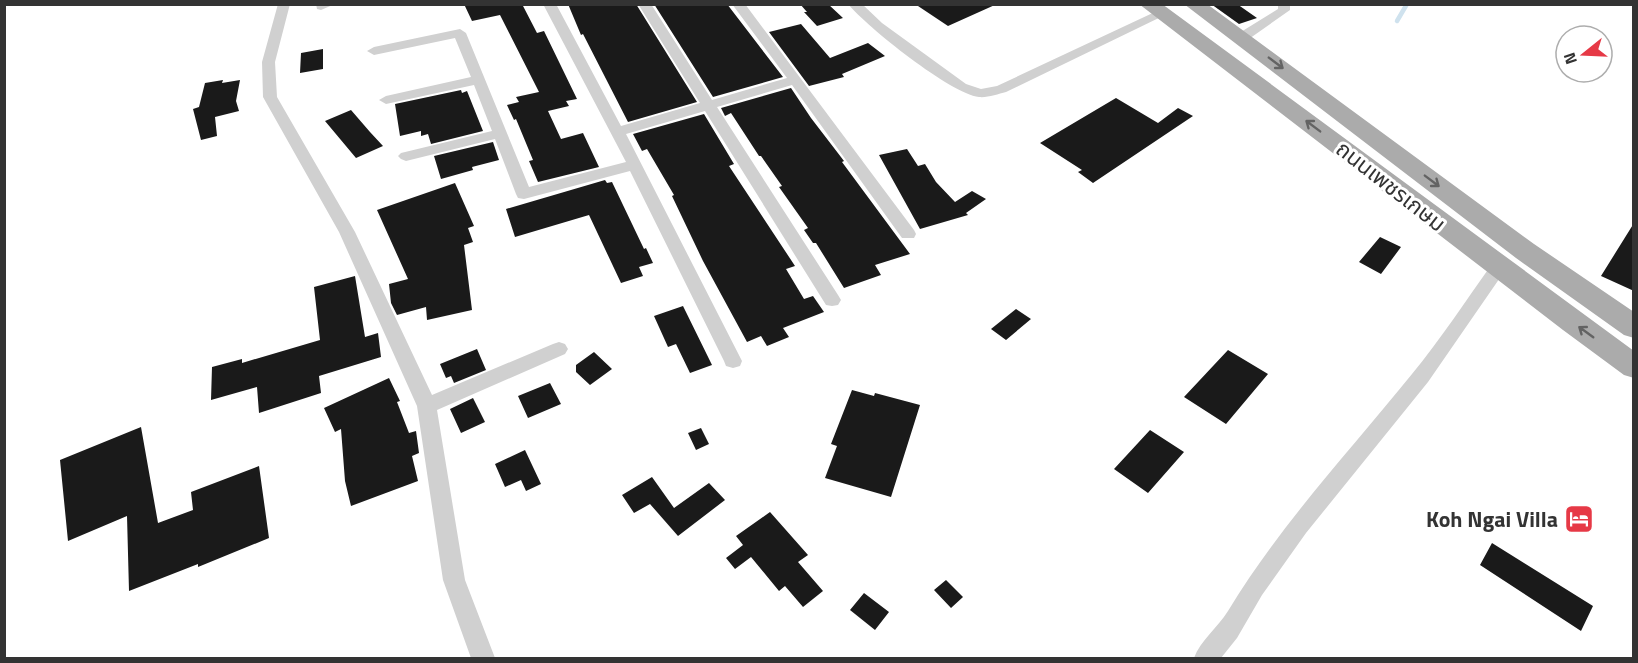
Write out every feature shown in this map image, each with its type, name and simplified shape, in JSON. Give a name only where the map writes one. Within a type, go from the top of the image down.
[{"type":"main road","name":"ถนนเพชรเกษม","points":[[1194,4],[1525,251],[1634,327]]},
{"type":"main road","name":"ถนนเพชรเกษม","points":[[1155,9],[1316,128],[1498,268],[1634,367]]},
{"type":"street","points":[[284,4],[267,66],[266,82],[270,97],[347,232],[427,406],[454,580],[483,658]]},
{"type":"street","points":[[549,4],[635,165],[733,361]]},
{"type":"street","points":[[644,4],[832,300]]},
{"type":"street","points":[[738,4],[908,234]]},
{"type":"street","points":[[854,4],[877,26],[961,87],[980,93],[1001,89],[1155,9]]},
{"type":"street","points":[[1241,38],[1284,10],[1284,4]]},
{"type":"street","points":[[374,51],[460,33],[524,194],[635,165]]},
{"type":"street","points":[[386,100],[477,80]]},
{"type":"street","points":[[617,132],[795,80]]},
{"type":"street","points":[[406,156],[501,133]]},
{"type":"street","points":[[1206,658],[1229,630],[1254,588],[1298,526],[1421,377],[1498,268]]},
{"type":"street","points":[[427,406],[559,349]]},
{"type":"building","points":[[464,4],[522,4],[537,33],[544,31],[577,99],[566,101],[569,106],[548,111],[561,139],[583,133],[599,167],[538,182],[529,161],[533,160],[516,119],[514,120],[507,105],[519,102],[516,97],[539,92],[500,15],[472,21]]},
{"type":"building","points":[[568,4],[636,4],[697,102],[628,122],[583,34],[581,35]]},
{"type":"building","points":[[654,4],[727,4],[783,77],[713,97]]},
{"type":"building","points":[[800,4],[828,4],[843,18],[817,26]]},
{"type":"building","points":[[915,4],[997,4],[948,26]]},
{"type":"building","points":[[1211,4],[1237,4],[1257,18],[1239,24]]},
{"type":"building","points":[[801,24],[830,58],[868,43],[885,56],[842,74],[844,77],[809,86],[769,32]]},
{"type":"building","points":[[323,49],[323,69],[300,73],[301,53]]},
{"type":"building","points":[[223,80],[222,83],[240,80],[236,101],[239,111],[215,117],[217,136],[201,140],[193,109],[199,107],[205,83]]},
{"type":"building","points":[[791,88],[910,254],[875,265],[881,275],[844,288],[816,243],[813,243],[804,230],[808,228],[779,187],[782,186],[731,113],[725,116],[721,108]]},
{"type":"building","points":[[461,90],[462,93],[467,91],[483,131],[431,144],[428,134],[421,136],[421,131],[400,136],[395,104]]},
{"type":"building","points":[[1116,98],[1158,123],[1178,108],[1193,116],[1093,183],[1078,172],[1082,170],[1040,143]]},
{"type":"building","points":[[351,110],[383,146],[356,158],[325,121]]},
{"type":"building","points":[[704,114],[734,164],[729,166],[795,266],[786,269],[804,299],[813,296],[824,312],[783,328],[789,337],[767,346],[761,336],[747,342],[703,261],[672,196],[674,195],[647,149],[642,151],[633,134]]},
{"type":"building","points":[[493,142],[499,160],[441,179],[434,156]]},
{"type":"building","points":[[907,149],[918,166],[925,164],[936,182],[955,202],[972,191],[986,199],[966,213],[968,215],[920,229],[879,155]]},
{"type":"building","points":[[605,180],[607,183],[612,182],[653,263],[639,267],[643,276],[621,283],[589,215],[515,237],[506,209]]},
{"type":"building","points":[[455,183],[474,226],[468,228],[473,242],[464,245],[472,310],[427,320],[426,307],[397,315],[391,303],[389,284],[408,279],[377,210]]},
{"type":"building","points":[[1634,223],[1634,291],[1601,276]]},
{"type":"building","points":[[1380,237],[1401,247],[1381,274],[1359,262]]},
{"type":"building","points":[[355,276],[365,337],[378,333],[381,357],[319,376],[321,393],[259,413],[257,387],[211,400],[212,367],[242,359],[242,363],[320,340],[314,287]]},
{"type":"building","points":[[683,306],[712,365],[690,373],[676,344],[668,347],[654,316]]},
{"type":"building","points":[[1016,309],[1031,319],[1006,340],[991,329]]},
{"type":"building","points":[[477,349],[486,370],[454,383],[451,376],[446,378],[440,364]]},
{"type":"building","points":[[1228,350],[1268,374],[1226,424],[1184,397]]},
{"type":"building","points":[[594,352],[612,369],[590,385],[576,372],[576,365]]},
{"type":"building","points":[[389,378],[400,401],[397,402],[409,433],[416,431],[419,453],[412,456],[418,481],[351,506],[345,481],[341,429],[335,432],[324,408]]},
{"type":"building","points":[[550,383],[561,404],[528,418],[518,396]]},
{"type":"building","points":[[852,390],[874,396],[875,393],[920,405],[891,497],[825,478],[837,446],[831,444]]},
{"type":"building","points":[[473,398],[485,422],[461,433],[450,409]]},
{"type":"building","points":[[141,427],[158,523],[193,510],[191,492],[259,466],[269,538],[198,567],[198,564],[129,591],[127,516],[68,541],[60,460]]},
{"type":"building","points":[[701,428],[709,444],[696,450],[688,433]]},
{"type":"building","points":[[1150,430],[1184,452],[1148,493],[1114,469]]},
{"type":"building","points":[[525,450],[541,484],[526,491],[521,480],[505,487],[495,464]]},
{"type":"building","points":[[652,477],[674,508],[709,483],[725,500],[678,536],[650,504],[634,513],[622,495]]},
{"type":"building","points":[[770,512],[808,555],[798,562],[823,591],[803,607],[785,586],[779,591],[751,557],[735,569],[726,558],[743,545],[736,536]]},
{"type":"building","points":[[1492,543],[1593,606],[1581,631],[1480,565]]},
{"type":"building","points":[[946,580],[963,597],[951,608],[934,590]]},
{"type":"building","points":[[864,593],[889,612],[875,630],[850,610]]},
{"type":"waterway","points":[[1397,21],[1407,4]]},
{"type":"place","name":"Koh Ngai Villa","points":[[1579,519]]}]
